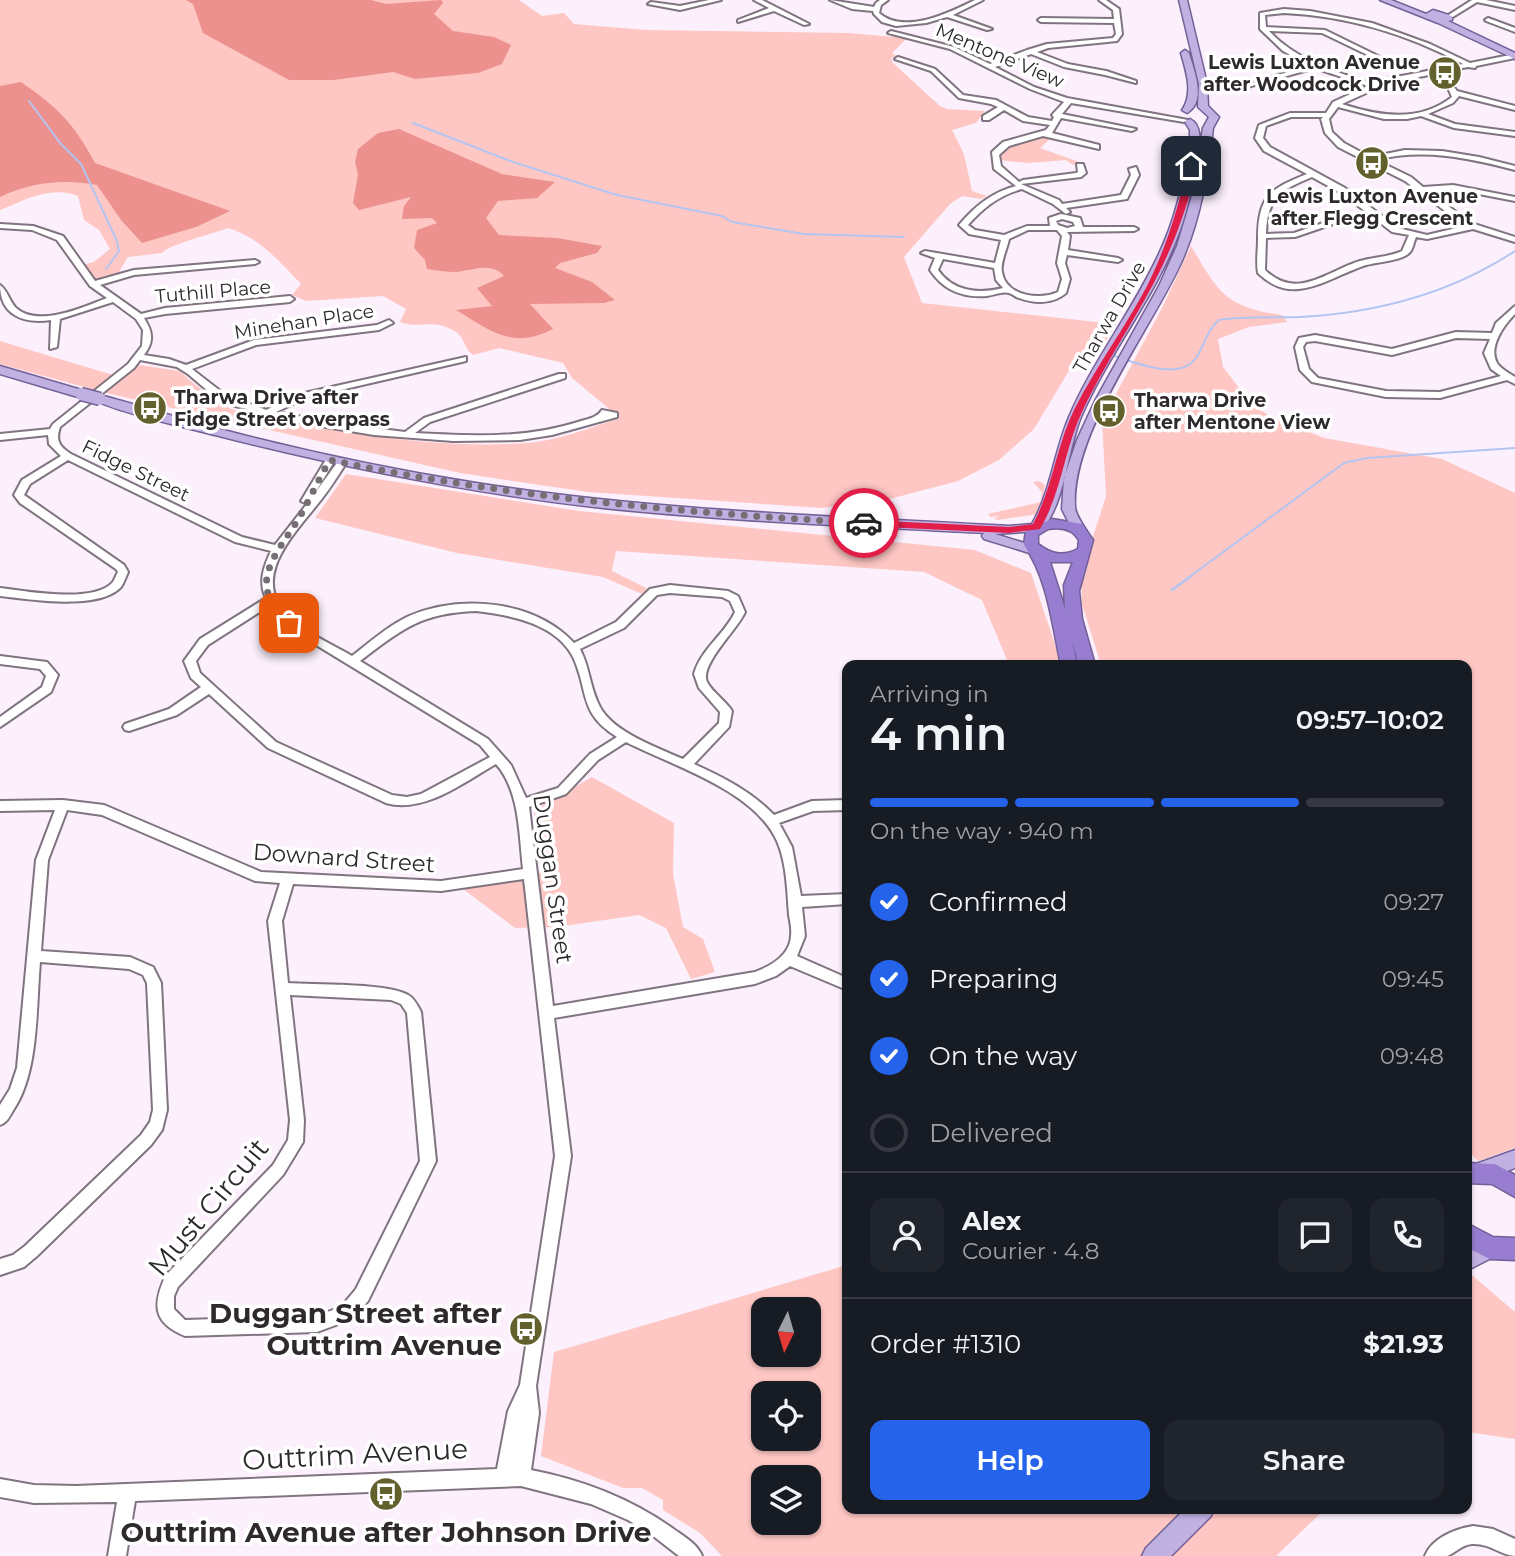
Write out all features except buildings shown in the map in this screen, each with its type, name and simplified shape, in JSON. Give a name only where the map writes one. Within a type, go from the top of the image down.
[{"type":"highway","points":[[1068,660],[1051,582],[1029,539],[1036,527],[1053,523],[1079,530],[1087,541],[1071,590],[1086,660]]},
{"type":"highway","points":[[1037,552],[1063,559],[1083,552]]},
{"type":"highway","points":[[1474,1170],[1515,1186]]},
{"type":"highway","points":[[1472,1237],[1505,1252]]},
{"type":"main road","name":"Tharwa Drive","points":[[1079,530],[1071,524],[1067,509],[1076,460],[1116,357],[1176,227],[1191,166],[1196,132],[1186,116],[1193,96],[1174,0]]},
{"type":"main road","name":"Tharwa Drive","points":[[1036,527],[1052,498],[1058,467],[1075,418],[1160,297],[1186,237],[1198,195],[1210,117],[1203,107],[1203,84],[1183,0]]},
{"type":"main road","points":[[1384,0],[1439,16]]},
{"type":"main road","points":[[1393,0],[1439,16],[1515,56]]},
{"type":"main road","points":[[1186,116],[1210,117]]},
{"type":"main road","points":[[0,370],[336,461],[418,477],[534,495],[652,509],[907,526],[980,534],[1037,552]]},
{"type":"main road","points":[[334,474],[352,470],[418,477]]},
{"type":"main road","points":[[907,526],[1036,527]]},
{"type":"main road","points":[[1474,1170],[1515,1160]]},
{"type":"main road","points":[[1472,1260],[1505,1252]]},
{"type":"main road","points":[[1154,1556],[1197,1514]]},
{"type":"street","points":[[652,4],[680,8],[718,0]]},
{"type":"street","points":[[757,0],[806,24]]},
{"type":"street","points":[[834,0],[852,7],[875,9],[885,0]]},
{"type":"street","points":[[875,9],[881,19],[898,24],[948,15],[980,0]]},
{"type":"street","points":[[1439,16],[1466,0]]},
{"type":"street","points":[[1439,16],[1476,0],[1515,8]]},
{"type":"street","points":[[989,67],[1029,51],[1057,44],[1111,42],[1119,34],[1118,21],[1116,8],[1106,1]]},
{"type":"street","points":[[1286,2],[1263,12],[1260,18],[1263,29],[1284,48],[1318,65],[1374,86]]},
{"type":"street","points":[[740,21],[773,9]]},
{"type":"street","points":[[948,15],[989,29]]},
{"type":"street","points":[[1041,20],[1118,21]]},
{"type":"street","points":[[1488,20],[1515,30]]},
{"type":"street","points":[[1398,24],[1436,42],[1473,67]]},
{"type":"street","points":[[1263,29],[1323,31],[1378,58]]},
{"type":"street","name":"Mentone View","points":[[891,33],[952,48],[1032,88],[1069,101],[1138,113],[1186,116]]},
{"type":"street","points":[[1029,51],[1066,66],[1134,82]]},
{"type":"street","points":[[1473,227],[1436,236],[1413,235],[1395,230],[1342,190],[1267,149],[1259,138],[1259,130],[1268,121],[1282,116],[1326,114],[1336,104],[1374,86],[1429,72],[1473,67],[1515,56]]},
{"type":"street","points":[[898,59],[916,61],[933,70],[961,97],[1004,107],[1030,120],[1055,124]]},
{"type":"street","points":[[1239,89],[1318,65]]},
{"type":"street","points":[[1429,72],[1456,93],[1515,108]]},
{"type":"street","points":[[1336,104],[1390,120],[1422,114],[1452,101],[1456,93]]},
{"type":"street","points":[[1045,134],[1055,124],[1056,115],[1069,101]]},
{"type":"street","points":[[977,117],[989,119],[1004,107]]},
{"type":"street","points":[[1326,114],[1326,127],[1334,139],[1422,189],[1473,227],[1515,240]]},
{"type":"street","points":[[1422,114],[1447,124],[1513,134]]},
{"type":"street","points":[[1056,115],[1132,129]]},
{"type":"street","points":[[1071,217],[1062,206],[997,167],[994,159],[997,151],[1013,142],[1045,134],[1096,147]]},
{"type":"street","points":[[1369,159],[1391,153],[1426,152],[1515,168]]},
{"type":"street","points":[[1080,166],[1082,173],[1078,175],[1023,185],[990,197],[963,225],[972,232],[1005,238],[1027,228],[1040,226],[1134,229]]},
{"type":"street","points":[[1062,206],[1124,197],[1135,175],[1133,169]]},
{"type":"street","points":[[1313,174],[1285,185],[1270,195],[1262,212],[1265,236],[1263,274],[1273,282],[1295,286],[1331,278],[1358,265],[1400,256],[1410,248],[1413,235]]},
{"type":"street","points":[[1422,189],[1453,187],[1515,199]]},
{"type":"street","points":[[1005,238],[997,266],[998,276],[1007,290],[1019,296],[1043,298],[1059,295],[1065,284],[1061,263],[1065,252],[1062,206]]},
{"type":"street","points":[[1265,236],[1295,235],[1332,222],[1374,216]]},
{"type":"street","points":[[1065,227],[1071,217]]},
{"type":"street","points":[[1065,227],[1071,217]]},
{"type":"street","points":[[0,226],[33,228],[60,238],[93,284],[139,317],[148,335],[139,357],[186,368],[223,399],[269,412],[408,434],[520,438],[559,431],[602,417]]},
{"type":"street","points":[[1065,252],[1118,260]]},
{"type":"street","points":[[925,253],[997,266]]},
{"type":"street","points":[[940,256],[935,271],[940,282],[953,290],[983,294],[1007,290]]},
{"type":"street","points":[[93,284],[134,273],[256,262]]},
{"type":"street","points":[[0,288],[17,313],[34,317],[56,317],[113,299]]},
{"type":"street","name":"Tuthill Place","points":[[139,317],[165,311],[290,299]]},
{"type":"street","points":[[1511,379],[1490,358],[1503,318],[1515,309]]},
{"type":"street","points":[[53,347],[56,317]]},
{"type":"street","name":"Minehan Place","points":[[186,368],[254,343],[379,327],[389,323]]},
{"type":"street","points":[[1495,337],[1456,335],[1392,352],[1315,338],[1302,340],[1299,347],[1305,370],[1315,380],[1386,394],[1433,396],[1511,379]]},
{"type":"street","name":"Fidge Street","points":[[139,357],[61,420],[53,432],[54,446],[68,456],[239,540],[278,549]]},
{"type":"street","points":[[269,412],[303,396],[463,359]]},
{"type":"street","points":[[408,434],[428,420],[562,376]]},
{"type":"street","points":[[0,437],[53,432]]},
{"type":"street","points":[[0,592],[92,597],[111,590],[123,575],[120,567],[19,495],[26,482],[68,456]]},
{"type":"street","points":[[336,461],[334,474],[301,514],[278,549],[267,575],[269,601],[204,642],[193,653],[191,668],[209,688],[272,744],[390,800],[407,802],[424,798],[499,757]]},
{"type":"street","points":[[301,514],[303,504],[336,461]]},
{"type":"street","points":[[573,648],[620,625],[648,595],[660,589],[724,594],[738,603],[740,612],[736,623],[699,672],[702,683],[726,711],[725,724],[684,765]]},
{"type":"street","name":"Duggan Street","points":[[269,601],[289,623],[475,735],[499,757],[513,779],[522,804],[563,1156],[528,1386],[530,1413],[512,1476]]},
{"type":"street","points":[[352,662],[414,618],[452,608],[499,612],[527,618],[550,628],[573,648],[582,664],[595,711],[609,726],[747,799],[772,821],[786,850],[794,902],[798,936],[789,959],[774,971],[755,978],[548,1013]]},
{"type":"street","points":[[0,660],[43,665],[52,675],[47,689],[0,723]]},
{"type":"street","points":[[129,727],[173,712],[209,688]]},
{"type":"street","points":[[522,804],[562,791],[594,757],[627,736]]},
{"type":"street","points":[[0,1118],[17,1092],[24,1068],[42,860],[63,805]]},
{"type":"street","name":"Downard Street","points":[[0,806],[63,805],[104,810],[244,873],[288,880],[441,886],[531,873]]},
{"type":"street","points":[[772,821],[812,806],[842,805]]},
{"type":"street","name":"Must Circuit","points":[[282,989],[392,994],[410,1004],[414,1012],[428,1161],[362,1294],[346,1313],[317,1324],[185,1328],[168,1318],[164,1308],[166,1292],[172,1281],[278,1170],[295,1142],[297,1120],[282,989],[275,921],[288,880]]},
{"type":"street","points":[[794,902],[842,899]]},
{"type":"street","points":[[0,1267],[18,1261],[31,1251],[146,1140],[160,1115],[154,984],[149,971],[130,963],[34,956]]},
{"type":"street","points":[[789,959],[842,982]]},
{"type":"street","name":"Outtrim Avenue","points":[[0,1489],[34,1494],[127,1493],[512,1476],[562,1484],[602,1497],[640,1516],[693,1556]]},
{"type":"street","points":[[117,1556],[127,1493]]},
{"type":"street","points":[[1434,1556],[1457,1537],[1473,1533],[1491,1536],[1515,1549]]},
{"type":"shaded area","points":[[0,0],[519,0],[542,16],[564,13],[574,24],[646,30],[848,33],[907,38],[892,53],[896,56],[891,58],[893,63],[940,106],[947,109],[985,111],[976,123],[952,130],[964,154],[972,191],[987,196],[981,199],[962,196],[950,204],[904,257],[922,303],[1116,324],[1101,350],[1079,354],[1034,429],[999,460],[958,481],[882,501],[822,508],[588,492],[460,473],[106,393],[0,364],[0,341],[123,378],[140,365],[179,371],[215,401],[231,409],[341,431],[416,441],[453,444],[528,443],[563,436],[620,418],[572,378],[563,363],[499,348],[473,355],[459,334],[448,328],[434,324],[415,325],[400,322],[406,309],[383,296],[306,301],[292,295],[301,284],[259,244],[228,228],[182,243],[162,253],[128,257],[117,275],[95,282],[82,265],[94,262],[110,249],[99,230],[84,220],[78,196],[48,193],[0,210]]},
{"type":"shaded area","points":[[186,0],[371,0],[386,4],[441,0],[443,3],[434,14],[453,31],[494,37],[511,45],[502,64],[478,73],[415,79],[393,72],[334,80],[289,80],[203,33],[193,4]]},
{"type":"shaded area","points":[[21,82],[64,117],[95,163],[230,211],[196,227],[142,243],[121,220],[97,185],[48,183],[0,197],[0,86]]},
{"type":"shaded area","points":[[399,129],[502,174],[555,182],[537,198],[498,201],[486,218],[499,235],[557,238],[602,246],[597,253],[560,263],[555,268],[592,282],[615,300],[604,303],[530,304],[553,329],[525,338],[514,338],[491,331],[456,310],[492,306],[477,288],[504,276],[499,271],[487,268],[456,272],[427,269],[425,260],[414,248],[417,230],[437,223],[432,218],[402,219],[404,206],[411,197],[359,210],[353,203],[358,174],[355,162],[358,149],[378,133]]},
{"type":"shaded area","points":[[1045,136],[1051,138],[1040,148],[1082,163],[1073,165],[1066,160],[1029,163],[998,160],[1005,148],[1011,144]]},
{"type":"shaded area","points":[[1191,246],[1209,275],[1226,295],[1248,307],[1282,315],[1287,322],[1249,327],[1218,339],[1223,367],[1253,406],[1274,418],[1324,438],[1442,459],[1515,493],[1515,1148],[1478,1161],[1472,1155],[1472,660],[1099,660],[1082,604],[1081,574],[1106,496],[1102,420],[1162,308]]},
{"type":"shaded area","points":[[346,474],[579,511],[975,550],[1031,573],[1060,660],[1007,660],[982,600],[924,572],[616,551],[612,571],[648,589],[642,594],[603,577],[457,553],[315,518]]},
{"type":"shaded area","points":[[1039,481],[1045,485],[1039,514],[997,520],[994,519],[999,516],[991,517],[988,514],[1041,502],[1042,492],[1033,482]]},
{"type":"shaded area","points":[[592,777],[674,823],[673,874],[683,927],[703,939],[715,972],[691,979],[666,928],[639,915],[557,927],[515,928],[463,889],[544,872],[534,810]]},
{"type":"shaded area","points":[[842,1266],[842,1514],[1320,1514],[1276,1556],[722,1556],[700,1533],[663,1510],[663,1500],[642,1488],[623,1488],[541,1456],[554,1352]]},
{"type":"shaded area","points":[[1472,1275],[1515,1312],[1515,1439],[1472,1433]]},
{"type":"waterway","points":[[29,101],[60,143],[81,164],[117,241],[119,251],[106,269]]},
{"type":"waterway","points":[[413,123],[513,162],[617,195],[722,216],[732,222],[804,234],[904,237]]},
{"type":"waterway","points":[[1112,355],[1156,368],[1179,369],[1196,358],[1211,329],[1219,320],[1328,315],[1385,305],[1439,289],[1491,266],[1515,251]]},
{"type":"waterway","points":[[1188,578],[1344,463],[1367,458],[1515,448]]},
{"type":"waterway","points":[[1172,590],[1191,576]]},
{"type":"way so far","points":[[289,623],[269,601],[267,575],[272,558],[301,514],[303,504],[330,460],[482,488],[590,502],[676,511],[864,523]]},
{"type":"place","name":"Lewis Luxton Avenue after Woodcock Drive","points":[[1445,73]]},
{"type":"place","name":"Lewis Luxton Avenue after Flegg Crescent","points":[[1372,163]]},
{"type":"place","name":"Tharwa Drive after Fidge Street overpass","points":[[150,408]]},
{"type":"place","name":"Tharwa Drive after Mentone View","points":[[1109,411]]},
{"type":"place","name":"Duggan Street after Outtrim Avenue","points":[[526,1329]]},
{"type":"place","name":"Outtrim Avenue after Johnson Drive","points":[[386,1494]]},
{"type":"route","points":[[864,523],[1009,530],[1037,527],[1052,498],[1058,467],[1079,409],[1149,289],[1165,256],[1182,207],[1191,166]]}]
